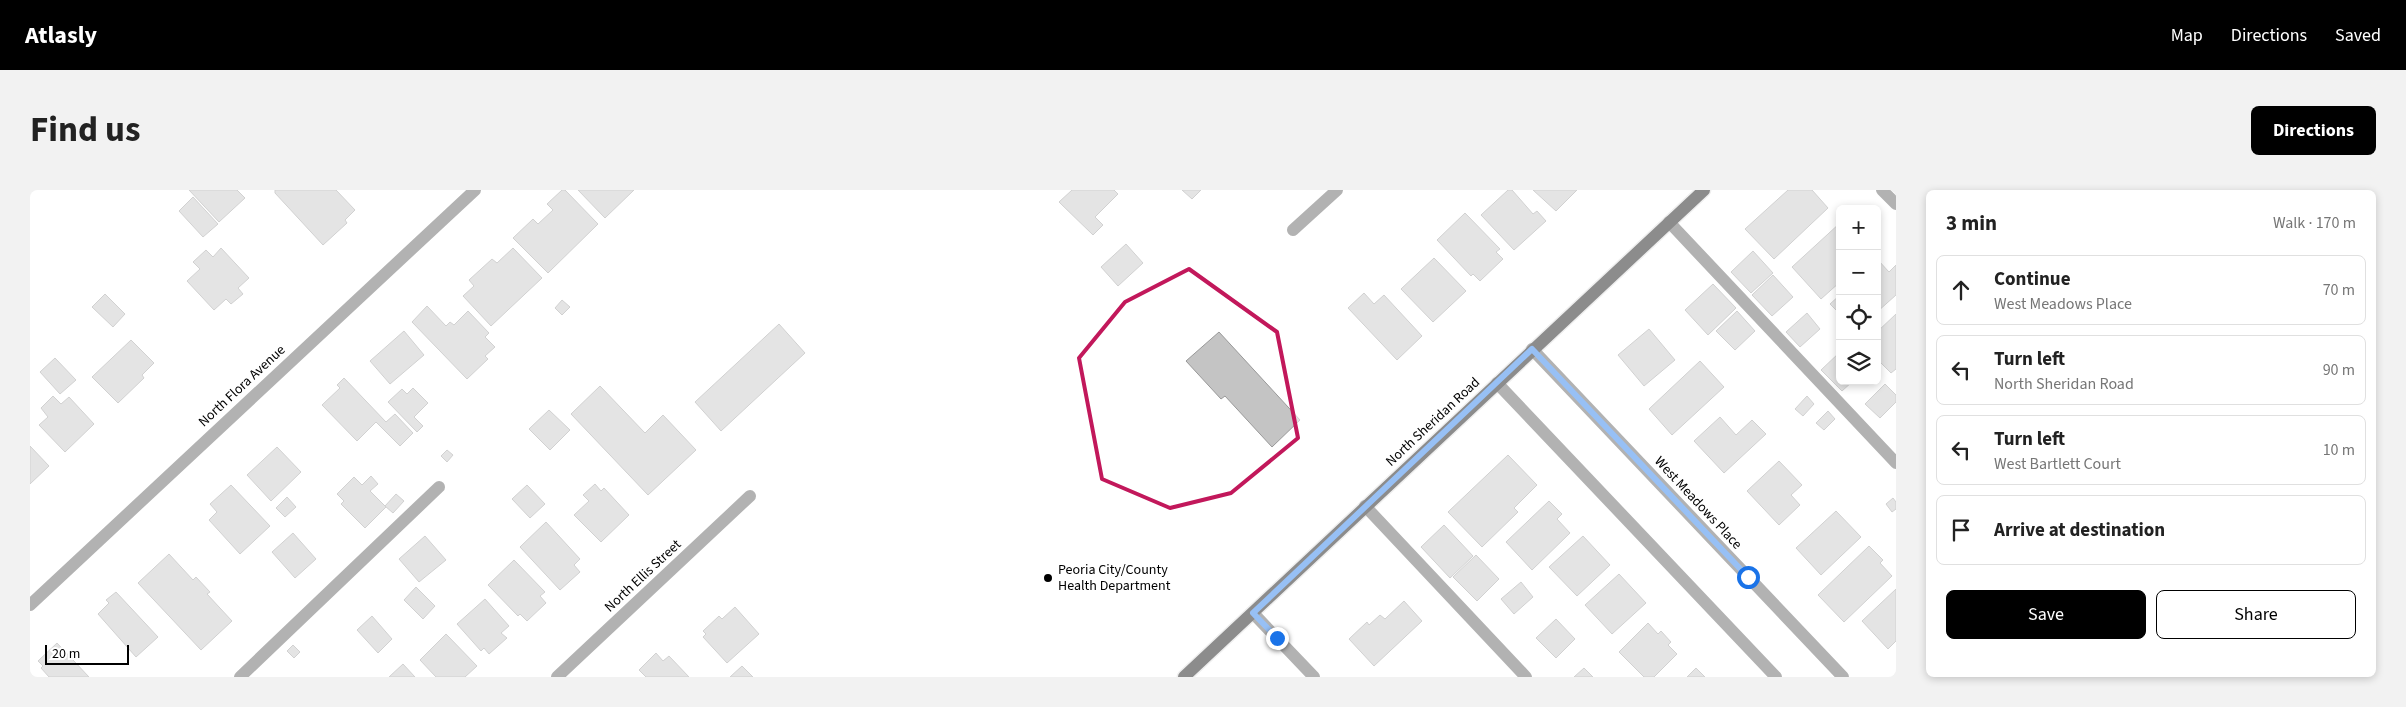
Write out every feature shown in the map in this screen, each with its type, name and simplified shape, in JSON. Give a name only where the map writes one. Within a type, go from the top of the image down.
[{"type":"main road","name":"North Sheridan Road","points":[[1184,677],[1532,349],[1704,190]]},
{"type":"street","name":"North Flora Avenue","points":[[30,605],[475,190]]},
{"type":"street","points":[[1293,230],[1337,190]]},
{"type":"street","points":[[1882,190],[1896,204]]},
{"type":"street","points":[[1669,222],[1896,463]]},
{"type":"street","name":"West Meadows Place","points":[[1532,349],[1843,677]]},
{"type":"street","points":[[1497,383],[1776,677]]},
{"type":"street","points":[[240,677],[439,487]]},
{"type":"street","name":"North Ellis Street","points":[[557,677],[750,496]]},
{"type":"street","points":[[1366,506],[1526,677]]},
{"type":"street","points":[[1253,613],[1314,677]]},
{"type":"highlighted area","points":[[1189,269],[1277,332],[1298,438],[1231,493],[1170,508],[1102,479],[1079,358],[1125,302]]},
{"type":"building","points":[[189,190],[237,190],[245,198],[219,222]]},
{"type":"building","points":[[275,190],[336,190],[355,210],[345,220],[347,223],[323,245],[275,193]]},
{"type":"building","points":[[562,190],[565,190],[598,224],[548,273],[513,238],[533,219],[538,224],[553,210],[547,204]]},
{"type":"building","points":[[578,190],[634,190],[605,218]]},
{"type":"building","points":[[1072,190],[1114,190],[1118,194],[1095,217],[1103,225],[1093,235],[1059,202]]},
{"type":"building","points":[[1182,190],[1201,190],[1192,199]]},
{"type":"building","points":[[1508,190],[1512,190],[1533,214],[1537,211],[1546,221],[1514,250],[1481,215]]},
{"type":"building","points":[[1533,190],[1577,190],[1556,211]]},
{"type":"building","points":[[1788,190],[1812,190],[1828,208],[1774,259],[1745,229]]},
{"type":"building","points":[[193,197],[218,224],[203,237],[179,211]]},
{"type":"building","points":[[1465,213],[1500,249],[1496,252],[1503,259],[1480,281],[1473,274],[1471,276],[1437,240]]},
{"type":"building","points":[[1836,227],[1836,286],[1821,299],[1792,267]]},
{"type":"building","points":[[1126,244],[1143,263],[1118,286],[1101,267]]},
{"type":"building","points":[[221,248],[249,278],[238,288],[243,294],[231,304],[226,299],[214,310],[187,281],[200,269],[193,262],[206,250],[213,257]]},
{"type":"building","points":[[513,248],[542,278],[491,326],[463,296],[474,286],[469,280],[492,259],[497,263]]},
{"type":"building","points":[[1753,251],[1773,273],[1751,293],[1731,272]]},
{"type":"building","points":[[1434,258],[1466,291],[1433,322],[1401,289]]},
{"type":"building","points":[[1881,263],[1889,272],[1896,265],[1896,295],[1881,308]]},
{"type":"building","points":[[1773,275],[1793,297],[1772,316],[1752,295]]},
{"type":"building","points":[[1713,284],[1736,308],[1708,335],[1685,310]]},
{"type":"building","points":[[1364,293],[1374,304],[1384,295],[1422,336],[1397,360],[1348,308]]},
{"type":"building","points":[[105,294],[125,314],[113,327],[92,307]]},
{"type":"building","points":[[1836,299],[1836,310],[1830,304]]},
{"type":"building","points":[[562,300],[570,307],[562,315],[555,308]]},
{"type":"building","points":[[427,306],[446,326],[450,322],[454,325],[468,311],[489,333],[485,337],[495,347],[485,356],[488,359],[467,379],[412,322]]},
{"type":"building","points":[[1737,311],[1755,331],[1735,350],[1716,331]]},
{"type":"building","points":[[1807,313],[1820,329],[1800,347],[1786,332]]},
{"type":"building","points":[[1896,314],[1896,369],[1891,373],[1881,363],[1881,328]]},
{"type":"building","points":[[779,324],[805,353],[721,431],[695,402]]},
{"type":"building","points":[[1649,329],[1675,360],[1644,386],[1618,355]]},
{"type":"building","points":[[404,331],[424,355],[390,384],[370,361]]},
{"type":"building","points":[[1219,332],[1300,420],[1272,447],[1225,396],[1221,399],[1186,361]]},
{"type":"building","points":[[131,340],[154,363],[142,375],[144,378],[118,403],[92,377]]},
{"type":"building","points":[[1836,356],[1836,385],[1821,370]]},
{"type":"building","points":[[55,358],[76,380],[60,394],[40,372]]},
{"type":"building","points":[[1700,361],[1724,387],[1672,435],[1649,409]]},
{"type":"building","points":[[344,378],[386,422],[395,414],[413,433],[400,446],[376,422],[357,441],[322,405],[340,388],[337,385]]},
{"type":"building","points":[[1885,384],[1896,395],[1896,402],[1880,418],[1865,404]]},
{"type":"building","points":[[1836,385],[1849,385],[1842,391]]},
{"type":"building","points":[[600,386],[645,433],[663,415],[696,450],[648,495],[571,414]]},
{"type":"building","points":[[413,388],[428,403],[414,417],[423,426],[417,432],[388,402],[402,389],[407,394]]},
{"type":"building","points":[[53,396],[61,404],[69,397],[94,424],[65,452],[39,425],[48,417],[41,408]]},
{"type":"building","points":[[1807,396],[1814,404],[1803,416],[1795,409]]},
{"type":"building","points":[[549,410],[570,430],[550,450],[529,429]]},
{"type":"building","points":[[1828,411],[1835,419],[1824,430],[1816,423]]},
{"type":"building","points":[[1720,417],[1736,435],[1752,420],[1766,434],[1724,473],[1694,441]]},
{"type":"building","points":[[30,446],[49,466],[30,484]]},
{"type":"building","points":[[277,447],[301,472],[271,501],[247,475]]},
{"type":"building","points":[[447,450],[453,455],[447,462],[441,456]]},
{"type":"building","points":[[1508,455],[1537,485],[1514,508],[1518,512],[1482,547],[1448,512]]},
{"type":"building","points":[[1779,461],[1802,485],[1791,495],[1800,505],[1779,525],[1747,491]]},
{"type":"building","points":[[371,476],[378,484],[370,491],[386,507],[365,528],[341,504],[344,501],[337,494],[354,477],[362,485]]},
{"type":"building","points":[[595,484],[601,491],[604,488],[629,515],[601,542],[574,515],[589,501],[583,495]]},
{"type":"building","points":[[231,485],[270,526],[240,554],[209,520],[217,512],[210,504]]},
{"type":"building","points":[[527,485],[545,504],[530,518],[512,499]]},
{"type":"building","points":[[396,494],[404,501],[393,513],[385,506]]},
{"type":"building","points":[[287,497],[296,507],[285,517],[276,508]]},
{"type":"building","points":[[1893,498],[1896,502],[1896,509],[1892,512],[1886,504]]},
{"type":"building","points":[[1549,501],[1562,514],[1557,519],[1570,533],[1532,570],[1506,542]]},
{"type":"building","points":[[1836,511],[1861,537],[1821,575],[1796,548]]},
{"type":"building","points":[[546,522],[580,559],[574,565],[580,572],[560,590],[520,547]]},
{"type":"building","points":[[1444,525],[1473,556],[1450,578],[1421,547]]},
{"type":"building","points":[[293,533],[316,559],[295,578],[272,552]]},
{"type":"building","points":[[425,536],[446,560],[419,582],[399,559]]},
{"type":"building","points":[[1583,536],[1610,565],[1577,596],[1549,567]]},
{"type":"building","points":[[1869,546],[1883,560],[1880,563],[1892,576],[1844,622],[1818,595]]},
{"type":"building","points":[[169,554],[193,580],[196,577],[210,592],[207,594],[232,621],[201,650],[138,583]]},
{"type":"building","points":[[1476,555],[1499,579],[1477,601],[1453,577]]},
{"type":"building","points":[[514,560],[545,592],[540,596],[546,603],[527,621],[520,614],[518,616],[488,585]]},
{"type":"building","points":[[1619,574],[1646,603],[1612,634],[1585,605]]},
{"type":"building","points":[[1521,582],[1533,597],[1514,614],[1501,599]]},
{"type":"building","points":[[416,587],[435,606],[423,619],[404,600]]},
{"type":"building","points":[[1896,589],[1896,641],[1888,649],[1862,621]]},
{"type":"building","points":[[116,592],[158,637],[136,657],[98,614],[109,603],[106,600]]},
{"type":"building","points":[[485,599],[509,626],[501,633],[507,638],[489,654],[484,648],[481,651],[457,624]]},
{"type":"building","points":[[1404,601],[1422,621],[1374,666],[1349,639],[1367,622],[1369,625],[1380,615],[1385,619]]},
{"type":"building","points":[[735,607],[759,634],[727,663],[703,637],[706,634],[703,631],[719,616],[722,619]]},
{"type":"building","points":[[372,616],[392,639],[378,653],[357,630]]},
{"type":"building","points":[[1556,619],[1575,639],[1556,658],[1536,638]]},
{"type":"building","points":[[1648,623],[1658,634],[1661,631],[1671,642],[1668,645],[1677,654],[1654,677],[1644,677],[1619,652]]},
{"type":"building","points":[[446,634],[477,666],[465,677],[436,677],[420,660]]},
{"type":"building","points":[[57,643],[89,677],[49,677],[38,661]]},
{"type":"building","points":[[293,645],[300,652],[294,658],[287,651]]},
{"type":"building","points":[[656,653],[663,661],[669,656],[689,677],[646,677],[639,670]]},
{"type":"building","points":[[403,664],[415,677],[389,677]]},
{"type":"building","points":[[742,666],[753,677],[730,677]]},
{"type":"building","points":[[1584,668],[1593,677],[1574,677]]},
{"type":"building","points":[[1696,668],[1705,677],[1687,677]]},
{"type":"place","name":"Peoria City/County Health Department","points":[[1048,578]]},
{"type":"route","points":[[1277,638],[1253,613],[1532,349],[1748,577]]}]
